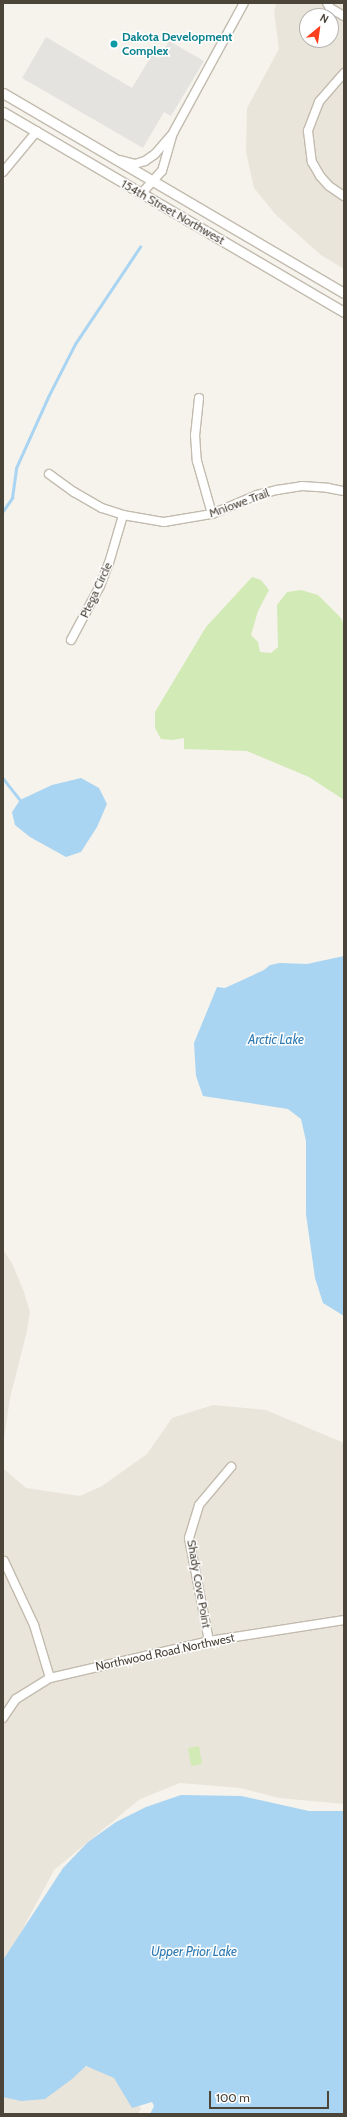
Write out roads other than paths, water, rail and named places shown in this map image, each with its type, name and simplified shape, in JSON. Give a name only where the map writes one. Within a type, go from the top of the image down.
[{"type":"street","points":[[115,159],[135,164],[145,161],[156,154],[173,133],[244,3]]},
{"type":"street","points":[[327,3],[330,8],[344,16]]},
{"type":"street","points":[[344,73],[320,102],[308,130],[312,162],[325,181],[344,196]]},
{"type":"street","name":"154th Street Northwest","points":[[3,93],[344,293]]},
{"type":"street","name":"154th Street Northwest","points":[[3,112],[344,312]]},
{"type":"street","points":[[3,172],[37,131]]},
{"type":"street","points":[[141,194],[162,171],[173,133]]},
{"type":"street","points":[[199,398],[195,435],[197,461],[212,514]]},
{"type":"street","name":"Mniowe Trail","points":[[49,474],[74,492],[102,508],[123,516],[164,522],[212,514],[257,495],[277,490],[302,486],[344,491]]},
{"type":"street","name":"Ptega Circle","points":[[71,640],[100,586],[109,563],[123,516]]},
{"type":"street","name":"Shady Cove Point","points":[[209,1641],[189,1538],[199,1505],[231,1467]]},
{"type":"street","points":[[4,1561],[34,1625],[50,1678]]},
{"type":"street","name":"Northwood Road Northwest","points":[[3,1718],[16,1699],[50,1678],[209,1641],[344,1620]]},
{"type":"water","points":[[81,778],[99,788],[107,804],[97,827],[81,852],[66,857],[30,837],[15,825],[12,812],[20,800],[52,785]]},
{"type":"water","name":"Arctic Lake","points":[[344,956],[344,1316],[323,1303],[315,1278],[306,1214],[306,1141],[301,1119],[288,1109],[203,1096],[196,1076],[194,1043],[217,987],[225,988],[264,970],[270,965],[280,963],[307,964]]},
{"type":"water","name":"Upper Prior Lake","points":[[181,1795],[241,1796],[309,1811],[344,1811],[344,2114],[150,2114],[154,2106],[152,2102],[132,2108],[114,2078],[86,2066],[72,2079],[45,2099],[21,2101],[3,2097],[3,1960],[63,1868],[88,1842],[116,1822],[146,1807]]},
{"type":"waterway","points":[[3,511],[12,498],[16,468],[48,397],[75,344],[140,247]]},
{"type":"waterway","points":[[3,778],[20,800]]},
{"type":"place","name":"Dakota Development Complex","points":[[114,44]]}]
